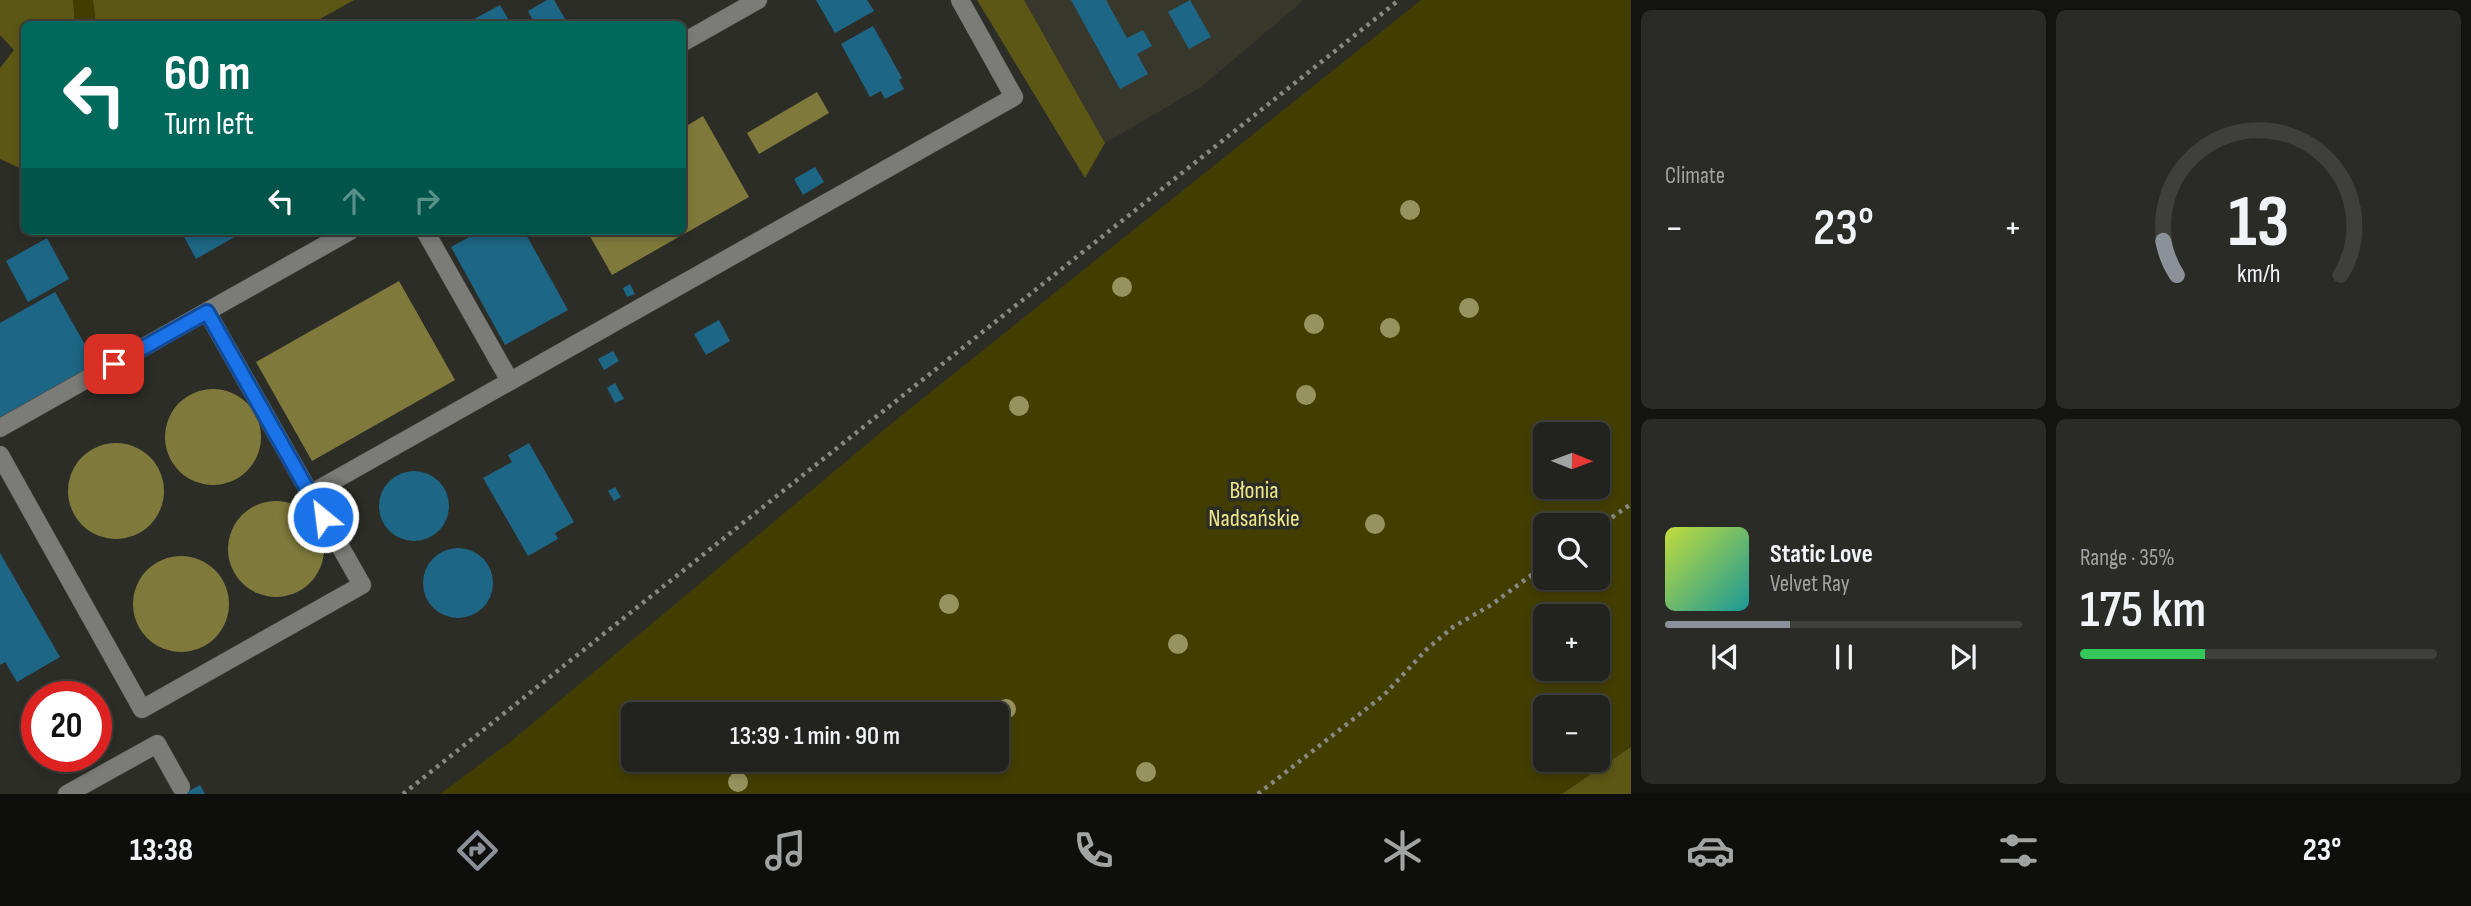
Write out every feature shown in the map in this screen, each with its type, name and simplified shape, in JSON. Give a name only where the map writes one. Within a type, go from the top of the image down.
[{"type":"lane","points":[[686,41],[758,0]]},
{"type":"lane","points":[[310,494],[1014,97],[960,0]]},
{"type":"lane","points":[[0,428],[343,235]]},
{"type":"lane","points":[[427,235],[510,381]]},
{"type":"lane","points":[[0,456],[142,709],[362,585],[207,312]]},
{"type":"lane","points":[[67,794],[157,744],[181,787]]},
{"type":"path","points":[[403,794],[1399,0]]},
{"type":"path","points":[[1610,519],[1631,504]]},
{"type":"path","points":[[1258,794],[1384,695],[1427,649],[1453,627],[1491,605],[1533,574]]},
{"type":"shaded area","points":[[0,0],[73,0],[75,21],[21,21],[21,169],[0,159],[0,68],[14,50],[0,35]]},
{"type":"shaded area","points":[[93,0],[354,0],[316,21],[96,21]]},
{"type":"shaded area","points":[[977,0],[1024,0],[1105,143],[1085,178]]},
{"type":"shaded area","points":[[1024,0],[1304,0],[1201,87],[1105,143]]},
{"type":"shaded area","points":[[817,92],[829,113],[759,154],[747,133]]},
{"type":"shaded area","points":[[703,116],[749,197],[686,233],[686,126]]},
{"type":"shaded area","points":[[589,235],[682,235],[612,275]]},
{"type":"shaded area","points":[[399,281],[455,380],[312,461],[256,362]]},
{"type":"shaded area","points":[[213,389],[232,392],[247,403],[258,418],[261,437],[258,456],[247,471],[232,482],[213,485],[194,482],[179,471],[168,456],[165,437],[168,418],[179,403],[194,392]]},
{"type":"shaded area","points":[[116,443],[135,446],[150,457],[161,472],[164,491],[161,510],[150,525],[135,536],[116,539],[97,536],[82,525],[71,510],[68,491],[71,472],[82,457],[97,446]]},
{"type":"shaded area","points":[[276,501],[295,504],[310,515],[321,530],[324,549],[321,568],[310,583],[295,594],[276,597],[257,594],[242,583],[231,568],[228,549],[231,530],[242,515],[257,504]]},
{"type":"shaded area","points":[[181,556],[200,559],[215,570],[226,585],[229,604],[226,623],[215,638],[200,649],[181,652],[162,649],[147,638],[136,623],[133,604],[136,585],[147,570],[162,559]]},
{"type":"shaded area","points":[[1631,747],[1631,794],[1562,794],[1594,772],[1610,772],[1610,761]]},
{"type":"green space","points":[[73,0],[93,0],[96,21],[75,21]]},
{"type":"green space","name":"Błonia Nadsańskie","points":[[1421,0],[1631,0],[1631,794],[440,794],[510,742],[897,419]]},
{"type":"building","points":[[547,0],[554,0],[566,21],[533,21],[528,11]]},
{"type":"building","points":[[816,0],[867,0],[874,11],[835,33]]},
{"type":"building","points":[[1071,0],[1106,0],[1127,38],[1143,30],[1152,46],[1137,54],[1148,74],[1120,89]]},
{"type":"building","points":[[1190,0],[1211,37],[1189,49],[1168,12]]},
{"type":"building","points":[[500,5],[509,21],[471,21]]},
{"type":"building","points":[[873,26],[902,78],[899,80],[904,89],[885,99],[881,91],[870,97],[841,44]]},
{"type":"building","points":[[815,167],[824,182],[803,195],[794,179]]},
{"type":"building","points":[[183,235],[238,235],[196,259]]},
{"type":"building","points":[[473,235],[526,235],[568,310],[505,345],[451,247]]},
{"type":"building","points":[[47,238],[69,279],[28,302],[6,261]]},
{"type":"building","points":[[630,284],[635,294],[627,297],[623,288]]},
{"type":"building","points":[[55,292],[96,364],[0,418],[0,323]]},
{"type":"building","points":[[719,320],[730,341],[706,355],[694,334]]},
{"type":"building","points":[[613,351],[619,361],[604,370],[598,359]]},
{"type":"building","points":[[615,383],[624,399],[615,403],[607,388]]},
{"type":"building","points":[[529,443],[574,522],[555,533],[558,539],[528,556],[483,478],[512,462],[508,455]]},
{"type":"building","points":[[414,471],[439,481],[449,506],[439,531],[414,541],[389,531],[379,506],[389,481]]},
{"type":"building","points":[[615,487],[621,497],[614,501],[608,491]]},
{"type":"building","points":[[458,548],[483,558],[493,583],[483,608],[458,618],[433,608],[423,583],[433,558]]},
{"type":"building","points":[[0,553],[60,657],[17,682],[5,662],[0,665]]},
{"type":"building","points":[[200,785],[205,794],[184,794]]},
{"type":"route","points":[[114,364],[207,312],[323,517]]}]
